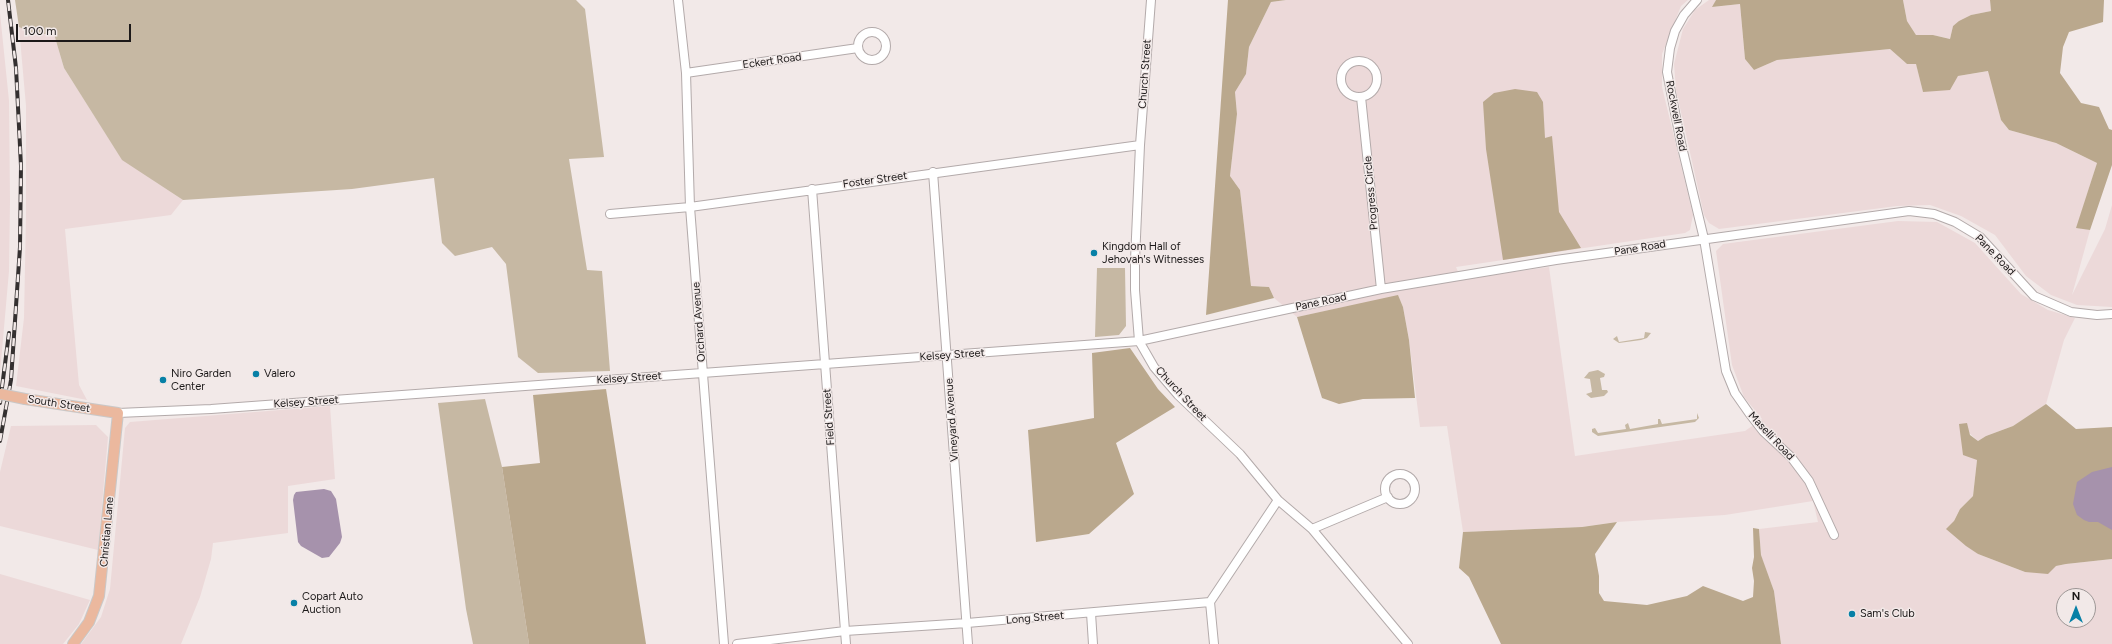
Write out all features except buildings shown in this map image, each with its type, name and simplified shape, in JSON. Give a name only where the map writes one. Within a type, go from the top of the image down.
[{"type":"main road","name":"South Street","points":[[0,394],[118,413]]},
{"type":"main road","name":"Christian Lane","points":[[73,644],[89,622],[99,596],[118,413]]},
{"type":"street","name":"Orchard Avenue","points":[[678,0],[686,73],[690,206],[724,644]]},
{"type":"street","name":"Church Street","points":[[1151,0],[1140,145],[1135,260],[1135,298],[1140,341],[1154,367],[1168,383],[1240,454],[1278,500],[1312,529],[1408,644]]},
{"type":"street","name":"Rockwell Road","points":[[1697,0],[1684,15],[1676,31],[1670,48],[1667,72],[1681,144],[1704,239]]},
{"type":"street","name":"Eckert Road","points":[[686,73],[858,48]]},
{"type":"street","points":[[1360,61],[1373,68],[1377,78],[1375,88],[1367,95],[1362,97],[1347,92],[1341,80],[1342,74],[1346,67],[1360,61]]},
{"type":"street","name":"Progress Circle","points":[[1362,97],[1381,289]]},
{"type":"street","name":"Foster Street","points":[[610,214],[690,206],[1140,145]]},
{"type":"street","name":"Vineyard Avenue","points":[[933,172],[968,644]]},
{"type":"street","name":"Field Street","points":[[812,189],[846,644]]},
{"type":"street","name":"Pane Road","points":[[1140,341],[1381,289],[1556,260],[1883,213],[1909,211],[1934,214],[1955,222],[1980,237],[2034,296],[2071,312],[2097,315],[2112,314]]},
{"type":"street","name":"Maselli Road","points":[[1704,239],[1721,347],[1730,382],[1735,393],[1758,425],[1791,457],[1809,481],[1834,535]]},
{"type":"street","name":"Kelsey Street","points":[[118,413],[204,409],[1140,341]]},
{"type":"street","points":[[1312,529],[1388,497]]},
{"type":"street","points":[[1214,644],[1210,602],[1278,500]]},
{"type":"street","name":"Long Street","points":[[737,644],[846,631],[967,623],[1210,602]]},
{"type":"street","points":[[1091,613],[1093,644]]},
{"type":"shaded area","points":[[15,0],[576,0],[585,9],[604,157],[569,159],[587,270],[602,271],[610,371],[538,373],[518,357],[506,264],[492,247],[455,256],[442,243],[434,178],[352,189],[183,200],[122,160],[64,68],[54,34],[34,34],[19,27]]},
{"type":"shaded area","points":[[1228,0],[1286,0],[1271,2],[1249,47],[1246,74],[1235,92],[1237,114],[1230,176],[1240,190],[1251,286],[1269,287],[1274,298],[1206,315]]},
{"type":"shaded area","points":[[1286,0],[1688,0],[1681,6],[1662,54],[1662,87],[1693,215],[1690,230],[1685,233],[1456,267],[1461,279],[1549,267],[1575,456],[1745,431],[1762,419],[1744,397],[1732,365],[1716,251],[1723,244],[1898,221],[1937,222],[1975,243],[2021,294],[2048,310],[2075,318],[2064,340],[2046,404],[2013,426],[1986,436],[1978,441],[1959,424],[1977,460],[1973,496],[1960,509],[1954,521],[1978,554],[2025,572],[2066,564],[2112,559],[2112,644],[1781,644],[1774,591],[1761,556],[1759,529],[1818,522],[1813,501],[1725,515],[1617,522],[1582,527],[1463,532],[1447,426],[1420,427],[1409,340],[1403,307],[1398,296],[1297,317],[1274,298],[1269,287],[1251,286],[1240,190],[1230,176],[1237,114],[1235,92],[1246,74],[1249,47],[1271,2]]},
{"type":"shaded area","points":[[1709,0],[1716,0],[1713,7],[1740,4],[1745,59],[1754,70],[1777,60],[1890,49],[1907,64],[1916,63],[1923,92],[1958,76],[1989,71],[2001,120],[2009,130],[2056,143],[2097,163],[2077,227],[2090,230],[2072,295],[2105,229],[2112,205],[2112,307],[2077,305],[2051,295],[2026,276],[1995,235],[1961,216],[1930,205],[1897,206],[1719,229],[1709,223],[1704,215],[1676,90],[1674,64],[1683,29],[1695,10]]},
{"type":"shaded area","points":[[1716,0],[1903,0],[1907,21],[1916,35],[1933,35],[1950,39],[1953,26],[1959,21],[1971,15],[1991,11],[1990,0],[2104,0],[2103,22],[2069,32],[2063,47],[2060,73],[2081,103],[2099,107],[2109,129],[2112,130],[2112,165],[2090,230],[2076,228],[2097,163],[2056,143],[2009,130],[2001,120],[1988,71],[1958,76],[1950,90],[1923,92],[1916,64],[1907,64],[1890,49],[1777,60],[1754,70],[1745,59],[1740,4],[1712,7]]},
{"type":"shaded area","points":[[1903,0],[1990,0],[1991,11],[1971,15],[1953,26],[1950,39],[1933,35],[1916,35],[1907,21]]},
{"type":"shaded area","points":[[0,13],[9,101],[10,201],[9,271],[0,373]]},
{"type":"shaded area","points":[[19,27],[34,34],[54,34],[64,68],[122,159],[183,200],[171,215],[65,229],[79,385],[87,400],[16,386],[24,318],[26,216],[26,106]]},
{"type":"shaded area","points":[[1515,89],[1537,92],[1543,102],[1545,138],[1552,136],[1559,212],[1581,248],[1503,260],[1486,149],[1483,102],[1494,93]]},
{"type":"shaded area","points":[[1097,268],[1125,268],[1126,326],[1119,335],[1095,337]]},
{"type":"shaded area","points":[[1398,295],[1403,307],[1409,340],[1415,398],[1363,399],[1339,404],[1322,398],[1297,317]]},
{"type":"shaded area","points":[[1645,332],[1651,333],[1647,338],[1641,340],[1619,343],[1613,339],[1617,336],[1619,342],[1644,338]]},
{"type":"shaded area","points":[[1130,348],[1158,389],[1175,407],[1116,443],[1134,494],[1089,534],[1036,542],[1028,430],[1094,418],[1092,353]]},
{"type":"shaded area","points":[[1598,370],[1605,374],[1604,377],[1600,378],[1602,390],[1607,390],[1608,392],[1604,396],[1591,398],[1586,394],[1592,392],[1590,379],[1584,378],[1589,372]]},
{"type":"shaded area","points":[[606,389],[646,644],[529,644],[502,467],[540,463],[533,395]]},
{"type":"shaded area","points":[[485,399],[502,467],[529,644],[473,644],[466,609],[438,403]]},
{"type":"shaded area","points":[[2046,404],[2076,429],[2112,427],[2112,559],[2056,566],[2048,574],[2025,572],[1978,554],[1946,529],[1954,521],[1960,509],[1973,496],[1977,460],[1963,455],[1959,424],[1967,423],[1970,435],[1978,441],[1986,436],[2013,426]]},
{"type":"shaded area","points":[[330,406],[335,479],[288,486],[288,533],[213,543],[211,559],[200,597],[181,644],[81,644],[101,617],[110,589],[125,428],[130,422]]},
{"type":"shaded area","points":[[1697,413],[1699,418],[1695,422],[1598,436],[1592,432],[1592,429],[1595,428],[1598,433],[1626,429],[1625,425],[1628,423],[1630,429],[1658,424],[1658,419],[1660,419],[1662,424],[1697,419]]},
{"type":"shaded area","points":[[96,425],[108,437],[98,550],[0,526],[0,472],[11,426]]},
{"type":"shaded area","points":[[2112,467],[2112,530],[2098,522],[2089,522],[2084,520],[2077,515],[2073,504],[2077,482],[2092,472]]},
{"type":"shaded area","points":[[324,489],[331,491],[336,499],[342,537],[340,543],[329,557],[322,558],[301,546],[298,542],[293,500],[296,492]]},
{"type":"shaded area","points":[[1617,522],[1595,554],[1599,576],[1599,593],[1604,601],[1647,605],[1687,596],[1703,586],[1743,601],[1753,597],[1753,528],[1759,529],[1761,555],[1774,591],[1781,644],[1501,644],[1469,577],[1459,568],[1463,532],[1582,527]]},
{"type":"shaded area","points":[[0,574],[90,600],[79,624],[63,644],[0,644]]},
{"type":"railway","points":[[0,441],[11,380],[20,247],[21,166],[16,68],[8,0]]},
{"type":"railway","points":[[0,403],[9,333]]},
{"type":"place","name":"Kingdom Hall of Jehovah's Witnesses","points":[[1094,253]]},
{"type":"place","name":"Valero","points":[[256,374]]},
{"type":"place","name":"Niro Garden Center","points":[[163,380]]},
{"type":"place","name":"Copart Auto Auction","points":[[294,603]]},
{"type":"place","name":"Sam's Club","points":[[1852,614]]}]
